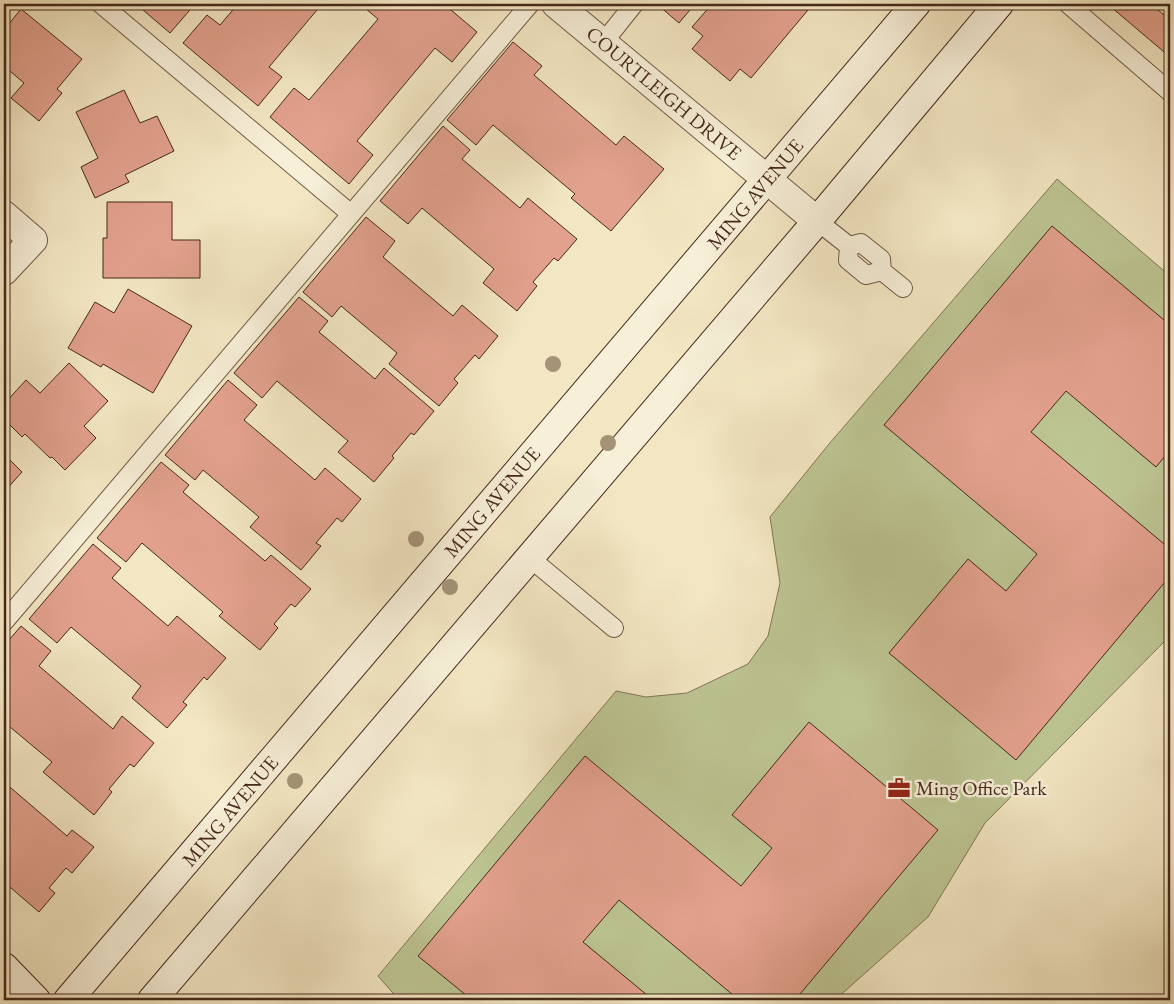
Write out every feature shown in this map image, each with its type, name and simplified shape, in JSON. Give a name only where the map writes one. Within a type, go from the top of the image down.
[{"type":"main road","name":"COURTLEIGH DRIVE","points":[[556,4],[817,221]]},
{"type":"main road","name":"MING AVENUE","points":[[68,1000],[916,4]]},
{"type":"main road","points":[[152,1000],[1000,4]]},
{"type":"main road","points":[[4,215],[33,240],[4,271]]},
{"type":"main road","points":[[4,967],[36,1000]]},
{"type":"lane","points":[[101,4],[351,214]]},
{"type":"lane","points":[[4,622],[530,4]]},
{"type":"lane","points":[[603,43],[634,4]]},
{"type":"lane","points":[[1068,4],[1170,92]]},
{"type":"lane","points":[[817,221],[849,246],[848,260],[866,275],[882,271],[903,288]]},
{"type":"lane","points":[[530,558],[614,628]]},
{"type":"green space","points":[[1057,179],[1170,276],[1170,634],[1163,643],[985,823],[928,917],[835,1000],[399,1000],[378,976],[616,691],[646,697],[687,693],[748,664],[768,636],[780,583],[770,517],[829,444]]},
{"type":"building","points":[[136,4],[195,4],[170,33]]},
{"type":"building","points":[[238,4],[322,4],[269,67],[282,77],[258,106],[183,43],[207,15],[220,25]]},
{"type":"building","points":[[360,4],[444,4],[477,32],[452,62],[435,48],[357,141],[373,155],[349,184],[270,117],[294,88],[309,100],[378,19]]},
{"type":"building","points":[[661,4],[695,4],[679,23],[659,6]]},
{"type":"building","points":[[712,4],[813,4],[751,78],[740,69],[730,81],[692,49],[703,36],[692,27]]},
{"type":"building","points":[[1114,4],[1151,4],[1170,20],[1170,57],[1111,7]]},
{"type":"building","points":[[21,9],[82,59],[57,89],[62,93],[39,121],[11,98],[24,83],[4,66],[4,30]]},
{"type":"building","points":[[513,42],[542,66],[534,75],[616,145],[624,136],[664,169],[611,231],[571,198],[575,194],[493,125],[476,145],[447,120]]},
{"type":"building","points":[[124,90],[140,123],[157,116],[174,151],[125,175],[129,182],[95,198],[81,167],[98,158],[76,112]]},
{"type":"building","points":[[443,126],[470,150],[462,159],[520,208],[528,198],[577,239],[558,261],[554,258],[533,282],[537,286],[517,311],[483,283],[494,269],[422,208],[408,224],[380,201]]},
{"type":"building","points":[[107,202],[172,202],[172,240],[200,240],[200,278],[103,278],[103,238],[107,238]]},
{"type":"building","points":[[366,217],[395,241],[383,257],[453,316],[462,305],[498,336],[479,359],[475,355],[454,379],[458,383],[439,406],[389,364],[397,353],[341,306],[332,317],[303,292]]},
{"type":"building","points":[[1052,226],[1170,325],[1170,450],[1156,467],[1066,391],[1031,432],[1170,549],[1170,576],[1016,760],[889,653],[968,559],[1006,591],[1037,554],[884,425]]},
{"type":"building","points":[[128,289],[192,326],[153,393],[103,364],[101,367],[68,348],[95,302],[114,313]]},
{"type":"building","points":[[299,297],[328,321],[319,332],[375,379],[384,368],[434,411],[414,435],[411,433],[374,482],[338,452],[348,441],[277,381],[262,398],[234,373]]},
{"type":"building","points":[[69,363],[108,401],[84,426],[96,438],[65,470],[25,434],[22,437],[4,419],[4,404],[26,380],[40,393]]},
{"type":"building","points":[[228,380],[257,405],[244,420],[315,480],[325,468],[361,499],[342,522],[337,518],[316,543],[321,546],[301,570],[250,527],[259,517],[203,470],[195,480],[165,455]]},
{"type":"building","points":[[4,454],[22,472],[4,492]]},
{"type":"building","points":[[161,462],[189,485],[183,492],[265,561],[271,555],[311,589],[295,607],[291,604],[274,624],[278,628],[260,650],[219,616],[223,612],[142,543],[126,562],[97,538]]},
{"type":"building","points":[[93,544],[121,568],[112,578],[168,626],[177,616],[226,658],[207,680],[204,677],[183,702],[187,705],[167,728],[132,698],[141,686],[71,627],[57,643],[29,619]]},
{"type":"building","points":[[21,626],[51,651],[39,666],[113,729],[122,716],[154,743],[134,767],[130,764],[109,789],[112,792],[94,815],[43,772],[52,762],[4,722],[4,646]]},
{"type":"building","points":[[809,722],[938,830],[795,1000],[739,1000],[619,900],[583,942],[653,1000],[472,1000],[418,956],[585,756],[741,886],[772,848],[732,815]]},
{"type":"building","points":[[4,782],[67,836],[72,830],[94,847],[72,873],[66,868],[49,888],[55,893],[39,912],[4,882],[4,872],[6,869],[4,867]]},
{"type":"place","name":"Ming Office Park","points":[[899,788]]}]
